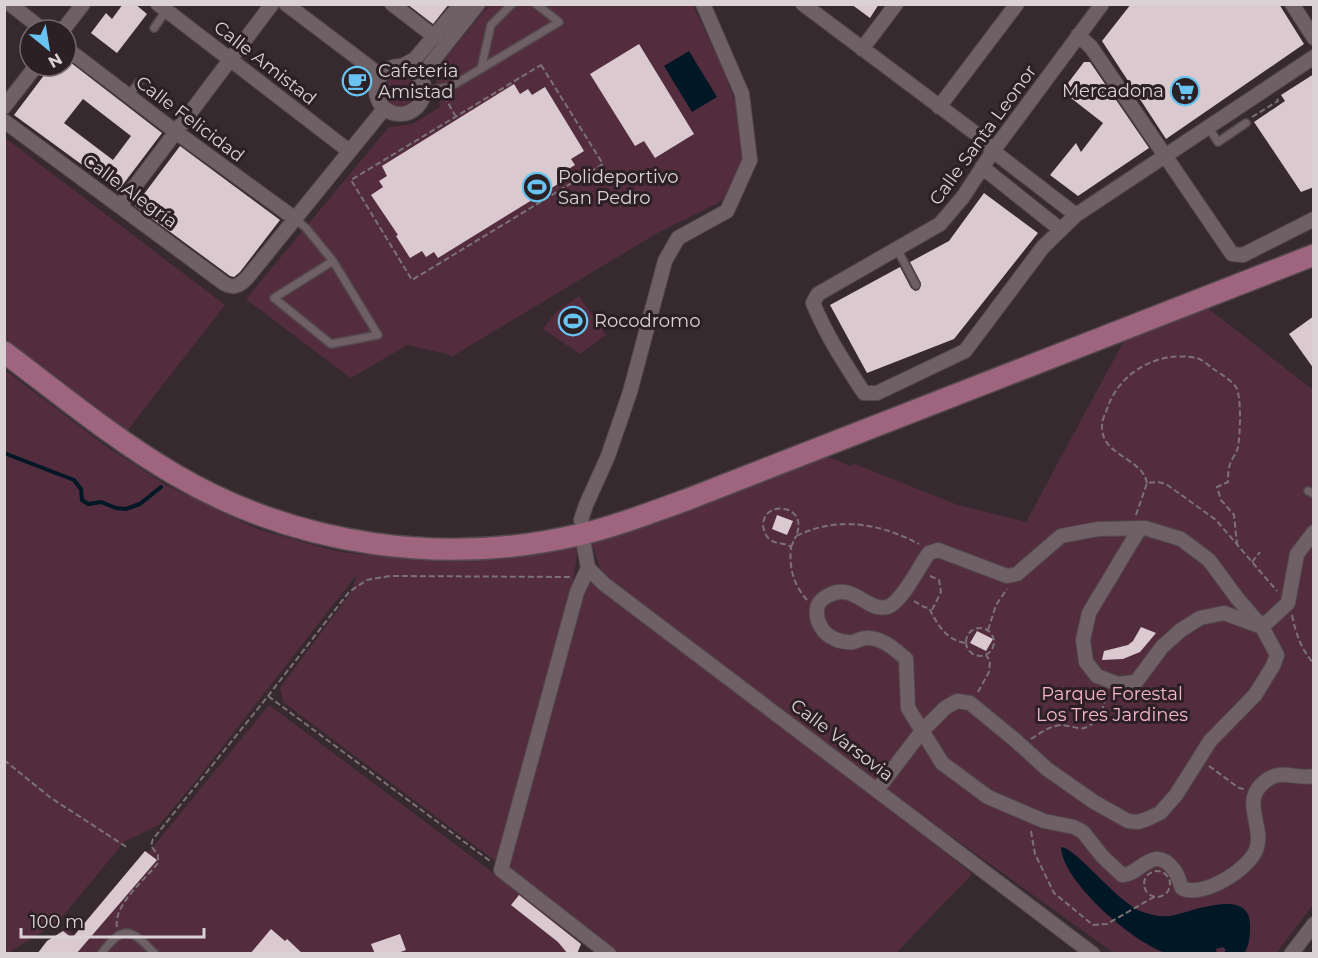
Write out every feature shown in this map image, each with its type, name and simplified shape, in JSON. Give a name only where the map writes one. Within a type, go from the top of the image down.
[{"type":"main road","points":[[4,352],[141,454],[199,488],[251,510],[298,528],[374,545],[481,549],[528,545],[583,534],[686,500],[1314,255]]},
{"type":"street","points":[[10,4],[28,18]]},
{"type":"street","points":[[72,18],[83,4]]},
{"type":"street","points":[[120,206],[272,4]]},
{"type":"street","points":[[286,4],[380,75]]},
{"type":"street","points":[[392,4],[435,37]]},
{"type":"street","points":[[461,4],[415,59],[402,66],[386,70],[380,75],[376,84],[376,92],[384,109],[405,114],[419,105],[424,72],[478,4]]},
{"type":"street","points":[[581,520],[608,456],[630,392],[665,261],[678,238],[727,211],[750,160],[742,94],[704,4]]},
{"type":"street","points":[[803,4],[983,139],[993,151],[1076,215]]},
{"type":"street","points":[[862,49],[896,4]]},
{"type":"street","points":[[939,107],[1017,4]]},
{"type":"street","name":"Calle Santa Leonor","points":[[1061,230],[1043,248],[965,351],[877,393],[864,393],[837,351],[813,303],[818,294],[940,224],[963,197],[993,151],[1102,4]]},
{"type":"street","points":[[1292,4],[1314,38]]},
{"type":"street","name":"Calle Amistad","points":[[162,8],[349,151]]},
{"type":"street","points":[[1078,35],[1091,47],[1232,254],[1243,255],[1314,219]]},
{"type":"street","name":"Calle Felicidad","points":[[78,57],[294,218]]},
{"type":"street","points":[[982,168],[1061,230],[1076,215],[1314,57]]},
{"type":"street","points":[[402,66],[416,71],[423,90]]},
{"type":"street","points":[[4,107],[27,78]]},
{"type":"street","points":[[294,218],[384,109]]},
{"type":"street","name":"Calle Alegría","points":[[4,121],[225,284],[236,286],[247,278],[294,218]]},
{"type":"street","points":[[1136,528],[1089,613],[1083,640],[1086,662],[1097,676],[1118,684],[1136,682],[1162,647],[1181,630],[1200,618],[1224,613],[1262,627]]},
{"type":"street","points":[[877,790],[922,731],[945,708],[957,701],[972,705],[1047,769],[1094,802],[1128,821],[1138,822],[1160,813],[1176,795],[1210,741],[1246,706],[1274,666],[1277,655],[1262,627],[1209,560],[1195,549],[1180,539],[1136,528],[1098,529],[1061,536],[1017,574],[1010,575],[994,573],[938,550],[931,552],[921,564],[910,586],[896,603],[886,608],[876,606],[846,591],[833,593],[822,599],[817,607],[818,621],[822,630],[832,638],[842,642],[854,642],[866,638],[879,640],[894,648],[906,659],[908,708],[922,731],[942,763],[988,796],[1044,821],[1074,827],[1083,832],[1102,856],[1122,875],[1131,874],[1146,861],[1159,860],[1175,870],[1182,888],[1190,892],[1217,884],[1243,867],[1256,853],[1258,840],[1252,801],[1255,793],[1267,780],[1283,774],[1314,776]]},
{"type":"street","points":[[1262,627],[1288,603],[1297,554],[1314,532]]},
{"type":"street","points":[[584,545],[586,573],[572,612],[501,870],[609,954]]},
{"type":"street","name":"Calle Varsovia","points":[[586,573],[1094,954]]},
{"type":"street","points":[[1291,954],[1314,924]]},
{"type":"lane","points":[[481,69],[491,25],[512,4]]},
{"type":"lane","points":[[423,90],[452,86],[559,22],[536,4]]},
{"type":"lane","points":[[154,28],[162,8]]},
{"type":"lane","points":[[129,95],[139,82]]},
{"type":"lane","points":[[1208,126],[1218,142],[1247,121]]},
{"type":"lane","points":[[294,218],[306,228],[333,261],[378,335],[331,344],[274,298],[333,261]]},
{"type":"lane","points":[[897,249],[916,285]]},
{"type":"lane","points":[[101,954],[119,935],[129,932],[134,933],[155,954]]},
{"type":"path","points":[[541,65],[603,164],[412,280],[351,180],[456,117],[541,65]]},
{"type":"path","points":[[1247,121],[1278,100],[1269,86]]},
{"type":"path","points":[[423,90],[444,95],[456,117]]},
{"type":"path","points":[[1136,528],[1147,483],[1145,475],[1137,465],[1116,453],[1107,441],[1101,426],[1109,401],[1122,381],[1141,366],[1168,357],[1197,358],[1236,387],[1239,407],[1238,448],[1229,466],[1228,482],[1217,487],[1221,500],[1234,515],[1237,544]]},
{"type":"path","points":[[1147,483],[1166,484],[1216,520],[1288,603],[1304,652],[1314,664]]},
{"type":"path","points":[[791,547],[787,544],[775,543],[766,535],[763,524],[772,510],[784,508],[795,514],[799,525],[791,547],[790,567],[794,581],[805,599],[817,607]]},
{"type":"path","points":[[796,536],[837,523],[855,524],[903,538],[931,552]]},
{"type":"path","points":[[1252,562],[1260,552]]},
{"type":"path","points":[[119,935],[116,919],[119,909],[158,863],[158,855],[152,848],[152,841],[348,592],[367,579],[390,576],[586,573]]},
{"type":"path","points":[[931,612],[941,592],[939,580],[936,577],[923,575],[910,586],[914,600],[929,608],[931,612],[938,626],[945,633],[966,643]]},
{"type":"path","points":[[988,630],[996,604],[1008,587],[1010,575]]},
{"type":"path","points":[[982,627],[988,630],[992,633],[995,643],[992,650],[986,655],[974,655],[968,650],[966,643],[969,632],[982,627]]},
{"type":"path","points":[[972,705],[989,672],[990,661],[986,655]]},
{"type":"path","points":[[1022,746],[1041,732],[1059,725],[1084,728],[1091,724],[1103,709],[1106,697],[1105,679]]},
{"type":"path","points":[[268,696],[501,870]]},
{"type":"path","points":[[1199,758],[1239,788],[1255,793]]},
{"type":"path","points":[[4,760],[51,798],[128,848]]},
{"type":"path","points":[[1032,816],[1030,825],[1035,854],[1054,893],[1093,926],[1107,924],[1154,897],[1164,895],[1170,887],[1168,877],[1160,871],[1150,873],[1144,881],[1146,891],[1154,897]]},
{"type":"green space","name":"Polideportivo San Pedro","points":[[489,5],[693,5],[721,65],[739,112],[746,159],[727,196],[716,204],[659,232],[451,357],[448,354],[407,345],[351,378],[246,299],[388,128],[414,123],[440,107],[435,74],[437,68]]},
{"type":"green space","points":[[399,72],[411,77],[416,89],[411,101],[399,106],[387,101],[382,89],[387,77]]},
{"type":"green space","points":[[4,137],[225,305],[126,432],[5,340]]},
{"type":"green space","name":"Rocodromo","points":[[579,296],[606,335],[580,354],[543,329],[556,312]]},
{"type":"green space","name":"Parque Forestal Los Tres Jardines","points":[[1205,306],[1313,390],[1313,905],[1276,953],[1114,953],[735,681],[602,573],[590,539],[820,454],[850,466],[855,464],[958,505],[1026,522],[1126,337]]},
{"type":"green space","points":[[4,369],[104,445],[166,485],[257,529],[335,551],[365,555],[511,556],[578,547],[573,582],[593,580],[866,789],[972,874],[896,953],[618,953],[283,702],[280,688],[350,594],[358,573],[159,825],[124,842],[58,922],[5,953]]},
{"type":"green space","points":[[269,705],[504,881],[581,943],[577,954],[37,954],[58,934],[67,929],[74,935],[145,851],[148,853]]},
{"type":"water","points":[[689,51],[717,97],[692,112],[664,66]]},
{"type":"water","points":[[1061,847],[1077,857],[1121,898],[1146,913],[1170,916],[1218,905],[1231,904],[1241,907],[1248,914],[1250,927],[1249,941],[1244,954],[1224,953],[1226,950],[1223,947],[1216,949],[1217,954],[1177,955],[1152,947],[1119,924],[1086,893],[1064,861]]},
{"type":"building","points":[[123,4],[135,4],[147,14],[117,53],[91,33],[106,13],[112,19]]},
{"type":"building","points":[[407,4],[449,4],[433,24]]},
{"type":"building","points":[[851,4],[879,4],[870,18]]},
{"type":"building","name":"Mercadona","points":[[1131,4],[1279,4],[1304,44],[1166,139],[1102,41]]},
{"type":"building","points":[[639,44],[694,134],[655,158],[644,141],[635,146],[590,74]]},
{"type":"building","points":[[1084,62],[1090,62],[1149,148],[1078,196],[1050,175],[1076,143],[1081,152],[1103,123],[1062,91]]},
{"type":"building","points":[[78,68],[162,133],[118,191],[14,115],[42,78],[78,78]],"holes":[[[83,99],[131,136],[113,160],[64,123]]]},
{"type":"building","points":[[1314,74],[1314,187],[1301,192],[1254,122],[1285,101],[1281,95]]},
{"type":"building","points":[[514,84],[520,94],[528,89],[532,95],[545,87],[584,151],[571,159],[575,165],[567,170],[571,176],[438,258],[434,252],[426,257],[422,251],[410,258],[396,236],[398,235],[371,195],[383,187],[379,181],[387,176],[382,166]]},
{"type":"building","points":[[180,146],[280,220],[234,277],[135,206]]},
{"type":"building","points":[[984,193],[1038,233],[954,339],[867,373],[830,305],[900,267],[911,288],[915,291],[919,290],[921,283],[910,262],[949,241]]},
{"type":"building","points":[[1314,316],[1314,369],[1289,334]]},
{"type":"building","points":[[777,515],[793,521],[787,535],[772,529]]},
{"type":"building","points":[[1141,627],[1156,633],[1140,652],[1123,659],[1102,660],[1104,651],[1128,645]]},
{"type":"building","points":[[977,631],[993,639],[986,651],[970,643]]},
{"type":"building","points":[[145,851],[157,860],[76,954],[37,954],[47,941],[63,931],[72,938]]},
{"type":"building","points":[[519,895],[581,944],[577,954],[568,954],[558,942],[511,905]]},
{"type":"building","points":[[271,929],[285,941],[287,939],[303,954],[250,954]]},
{"type":"building","points":[[400,934],[406,950],[395,954],[375,954],[371,944]]},
{"type":"waterway","points":[[4,453],[74,480],[81,489],[82,500],[88,504],[101,502],[126,509],[140,504],[161,487]]},
{"type":"place","name":"Cafeteria Amistad","points":[[357,81]]},
{"type":"place","name":"Mercadona","points":[[1185,91]]},
{"type":"place","name":"Polideportivo San Pedro","points":[[537,187]]},
{"type":"place","name":"Rocodromo","points":[[573,321]]}]
